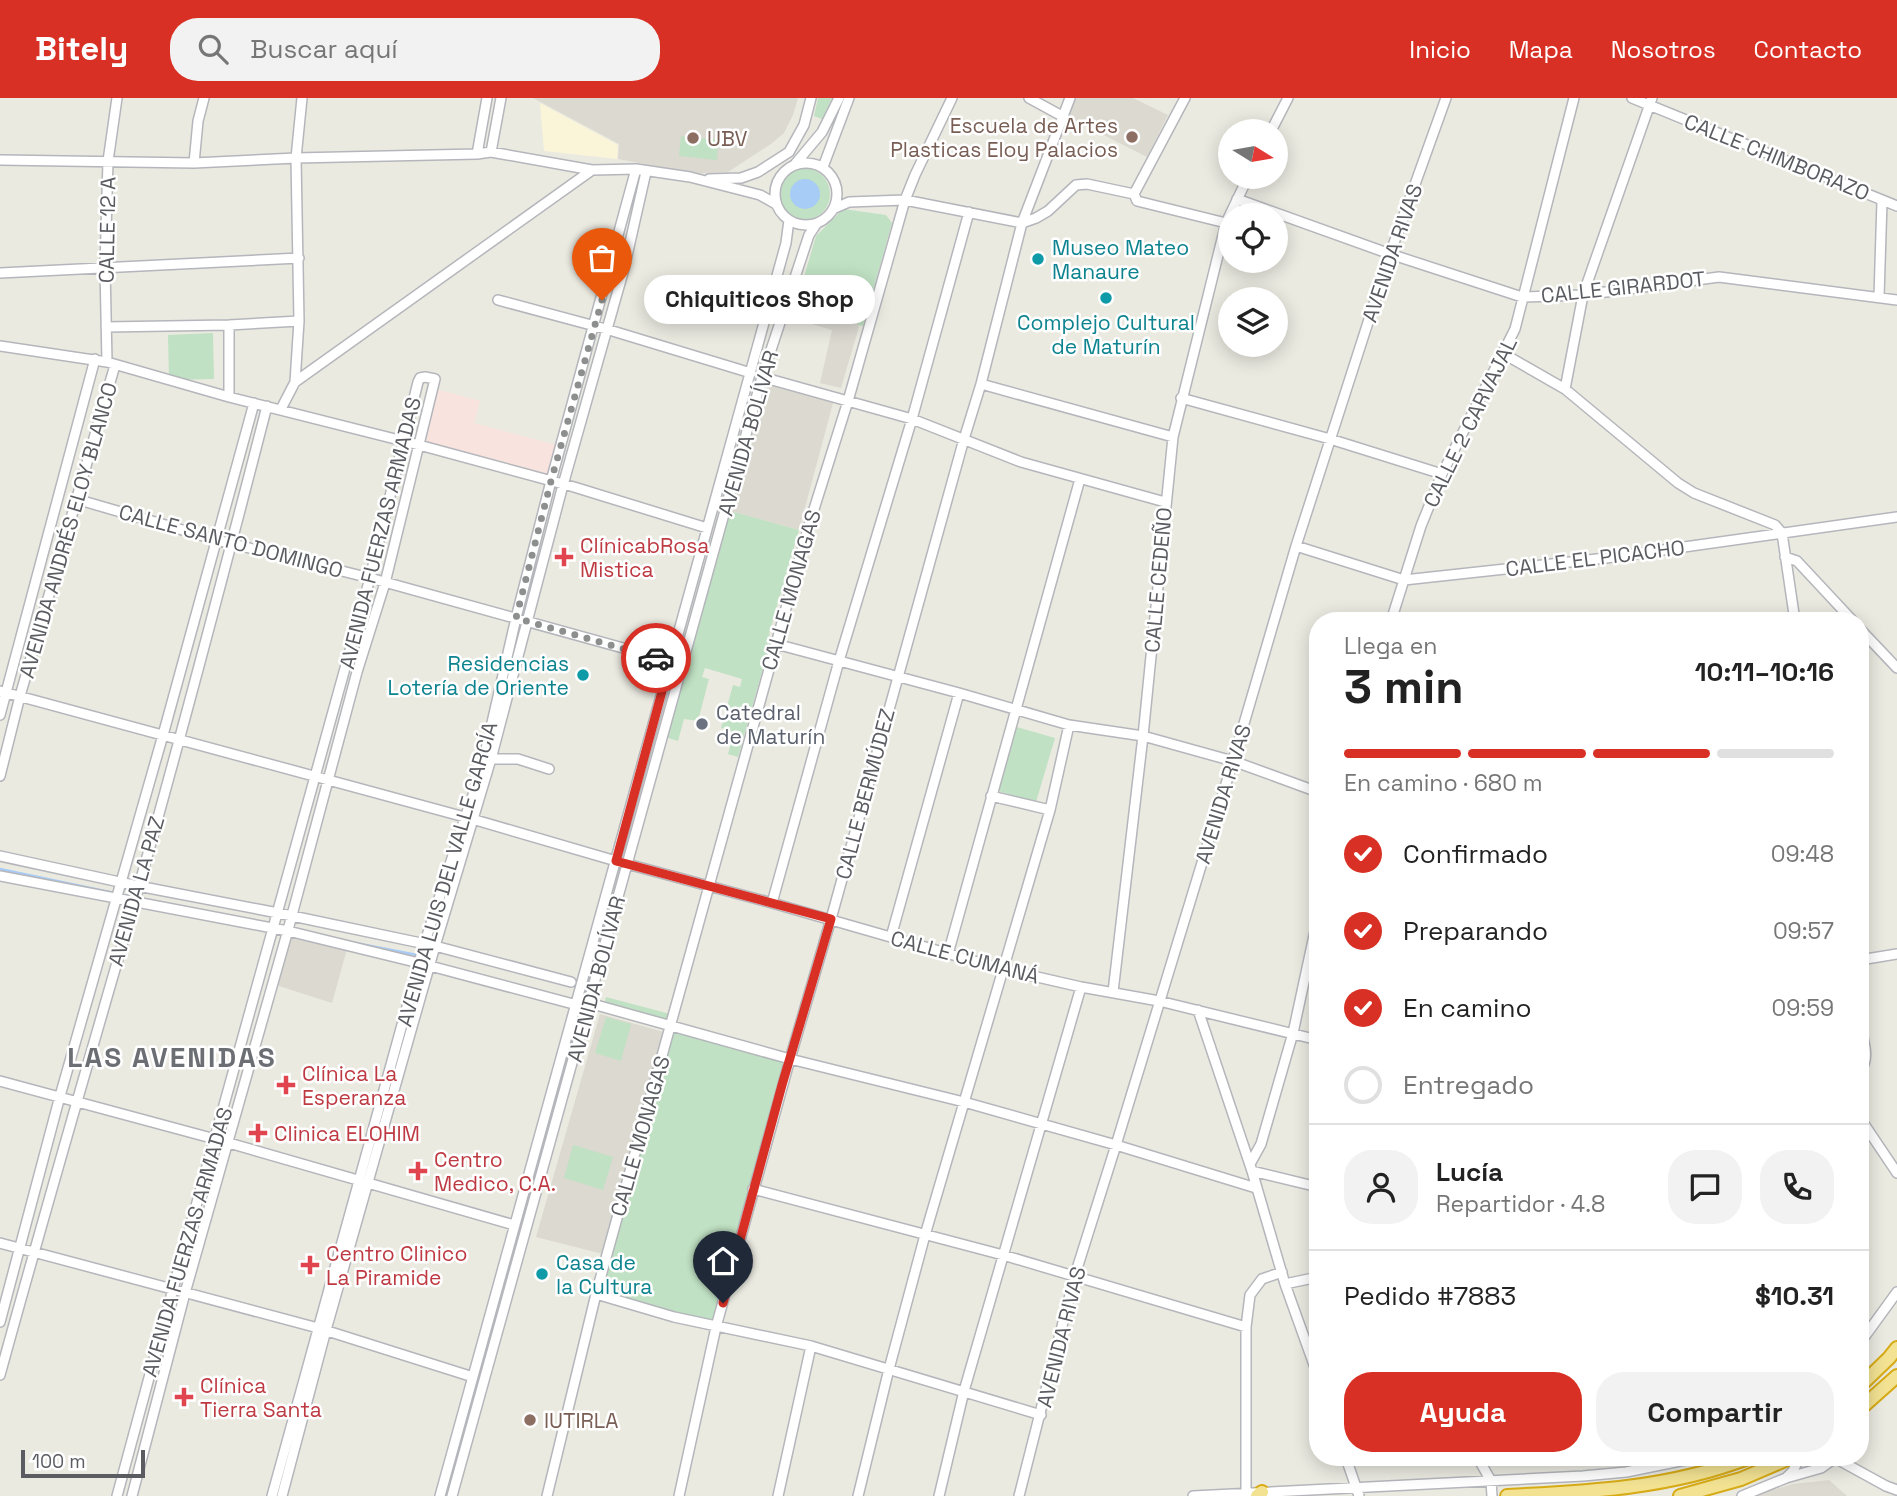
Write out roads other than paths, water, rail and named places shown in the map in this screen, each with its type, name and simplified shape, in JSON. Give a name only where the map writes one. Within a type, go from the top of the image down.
[{"type":"highway","points":[[1869,1377],[1897,1348]]},
{"type":"highway","points":[[1869,1401],[1897,1376]]},
{"type":"highway","points":[[1507,1496],[1621,1489],[1688,1476],[1721,1466]]},
{"type":"highway","points":[[1680,1496],[1741,1479],[1771,1466]]},
{"type":"street","name":"CALLE 12 A","points":[[111,363],[106,327],[105,267],[108,161],[117,98]]},
{"type":"street","points":[[194,163],[198,121],[204,98]]},
{"type":"street","points":[[281,410],[295,382],[299,321],[296,158],[302,98]]},
{"type":"street","points":[[477,154],[487,98]]},
{"type":"street","points":[[491,152],[501,98]]},
{"type":"street","points":[[0,160],[194,163],[491,152],[592,170],[641,171],[716,179],[741,178],[758,172],[789,152],[804,125],[811,98]]},
{"type":"street","points":[[837,188],[833,209],[824,220],[807,225],[789,220],[781,213],[774,194],[780,175],[796,163],[822,132],[839,98]]},
{"type":"street","points":[[822,166],[849,98]]},
{"type":"street","name":"CALLE MONAGAS","points":[[547,1496],[596,1294],[809,524],[848,401],[905,200],[952,98]]},
{"type":"street","points":[[1029,98],[1062,116]]},
{"type":"street","name":"CALLE BERMÚDEZ","points":[[679,1496],[716,1327],[753,1189],[981,384],[1023,223],[1070,98]]},
{"type":"street","points":[[1185,98],[1134,194],[1136,201],[1218,221]]},
{"type":"street","points":[[1277,119],[1288,98]]},
{"type":"street","name":"AVENIDA RIVAS","points":[[1019,1496],[1075,1275],[1296,546],[1390,254],[1446,98]]},
{"type":"street","name":"CALLE 2 CARVAJAL","points":[[1394,612],[1421,526],[1442,474],[1515,328],[1574,98]]},
{"type":"street","name":"CALLE CHIMBORAZO","points":[[1632,98],[1650,101],[1897,206]]},
{"type":"street","points":[[1565,389],[1583,295],[1650,101]]},
{"type":"street","points":[[796,163],[822,166],[849,202]]},
{"type":"street","points":[[295,382],[592,170]]},
{"type":"street","name":"AVENIDA LUIS DEL VALLE GARCÍA","points":[[272,1496],[435,946],[480,775],[551,481],[641,171]]},
{"type":"street","name":"AVENIDA LUIS DEL VALLE GARCÍA","points":[[364,1182],[424,945],[491,759],[563,485],[624,269],[641,171]]},
{"type":"street","points":[[690,177],[760,195],[776,204]]},
{"type":"street","points":[[833,209],[849,202],[905,200],[1023,223],[1048,211],[1076,185],[1087,184],[1134,194]]},
{"type":"street","name":"CALLE CEDEÑO","points":[[1235,203],[1242,189]]},
{"type":"street","name":"CALLE GIRARDOT","points":[[1237,199],[1390,254],[1522,297],[1583,295],[1719,277],[1897,300]]},
{"type":"street","points":[[1879,297],[1882,201]]},
{"type":"street","points":[[772,903],[969,212]]},
{"type":"street","name":"AVENIDA BOLÍVAR","points":[[440,1496],[751,373],[786,243],[789,220]]},
{"type":"street","name":"AVENIDA BOLÍVAR","points":[[452,1496],[762,377],[809,235],[817,223]]},
{"type":"street","name":"CALLE CEDEÑO","points":[[1113,992],[1143,736],[1172,437],[1218,254]]},
{"type":"street","points":[[0,273],[299,258]]},
{"type":"street","points":[[498,300],[751,373]]},
{"type":"street","points":[[106,327],[229,326],[299,321]]},
{"type":"street","points":[[229,326],[229,397]]},
{"type":"street","points":[[0,346],[111,363],[229,397],[551,481],[707,528]]},
{"type":"street","points":[[1504,354],[1565,389],[1678,483],[1694,493],[1775,525],[1782,533],[1795,612]]},
{"type":"street","name":"AVENIDA ANDRÉS ELOY BLANCO","points":[[0,715],[3,692],[95,359]]},
{"type":"street","name":"AVENIDA ANDRÉS ELOY BLANCO","points":[[0,776],[111,363]]},
{"type":"street","points":[[762,377],[912,419],[1021,462],[1165,502]]},
{"type":"street","name":"AVENIDA FUERZAS ARMADAS","points":[[117,1496],[370,579],[420,378],[435,379],[385,583],[357,672],[292,917],[185,1293],[132,1496]]},
{"type":"street","points":[[981,384],[1172,437]]},
{"type":"street","points":[[1181,398],[1330,439],[1442,474]]},
{"type":"street","name":"AVENIDA LA PAZ","points":[[0,1322],[60,1096],[163,736],[254,403]]},
{"type":"street","name":"AVENIDA LA PAZ","points":[[0,1375],[179,740],[267,406]]},
{"type":"street","points":[[948,954],[1080,479]]},
{"type":"street","name":"CALLE SANTO DOMINGO","points":[[76,499],[217,540],[516,618],[670,662]]},
{"type":"street","name":"CALLE EL PICACHO","points":[[1296,546],[1404,580],[1606,558],[1897,517]]},
{"type":"street","points":[[1786,556],[1797,561],[1845,612]]},
{"type":"street","points":[[1869,638],[1897,668]]},
{"type":"street","points":[[775,644],[1069,725],[1143,736],[1233,761],[1309,789]]},
{"type":"street","name":"CALLE CUMANÁ","points":[[3,692],[468,818],[1002,969],[1159,1001],[1309,1037]]},
{"type":"street","points":[[891,937],[959,693]]},
{"type":"street","points":[[858,1496],[925,1235],[1050,810],[1069,725]]},
{"type":"street","points":[[491,759],[518,759],[549,769]]},
{"type":"street","points":[[991,796],[1050,810]]},
{"type":"street","points":[[0,856],[135,897],[419,963],[577,1005]]},
{"type":"street","points":[[0,876],[118,892],[135,897],[277,914],[435,946],[571,982]]},
{"type":"street","points":[[1869,959],[1897,954]]},
{"type":"street","points":[[1251,1168],[1261,1144],[1293,1033],[1309,959]]},
{"type":"street","points":[[939,1496],[964,1391],[1080,987]]},
{"type":"street","points":[[589,1003],[790,1059],[964,1102],[1256,1188]]},
{"type":"street","points":[[1198,1010],[1251,1168],[1285,1284],[1309,1351]]},
{"type":"street","points":[[0,1081],[215,1139],[514,1225]]},
{"type":"street","points":[[1869,1132],[1897,1173]]},
{"type":"street","points":[[1869,1138],[1873,1138]]},
{"type":"street","points":[[1251,1168],[1309,1184]]},
{"type":"street","points":[[753,1189],[1075,1275],[1246,1327]]},
{"type":"street","points":[[0,1243],[322,1329],[472,1377]]},
{"type":"street","points":[[1255,1494],[1246,1327],[1250,1295],[1262,1279],[1282,1272]]},
{"type":"street","points":[[1285,1284],[1309,1279]]},
{"type":"street","points":[[1869,1331],[1897,1292]]},
{"type":"street","points":[[596,1294],[674,1317],[811,1346],[1041,1415]]},
{"type":"street","name":"AVENIDA LUIS DEL VALLE GARCÍA","points":[[282,1496],[322,1329]]},
{"type":"street","points":[[778,1496],[811,1346]]},
{"type":"street","points":[[1349,1466],[1358,1492]]},
{"type":"street","points":[[1483,1466],[1491,1480],[1492,1496]]},
{"type":"street","points":[[1193,1496],[1358,1492],[1626,1472],[1656,1466]]},
{"type":"street","points":[[1786,1478],[1795,1466]]},
{"type":"street","points":[[1742,1496],[1824,1466]]},
{"type":"street","points":[[1850,1466],[1897,1490]]},
{"type":"water","points":[[805,179],[811,180],[819,188],[819,200],[811,208],[805,209],[799,208],[791,200],[790,194],[791,188],[799,180]]},
{"type":"waterway","points":[[0,869],[133,897]]},
{"type":"waterway","points":[[345,941],[417,955]]},
{"type":"place","name":"Escuela de Artes Plasticas Eloy Palacios","points":[[1132,137]]},
{"type":"place","name":"UBV","points":[[693,138]]},
{"type":"place","name":"Museo Mateo Manaure","points":[[1038,259]]},
{"type":"place","name":"Complejo Cultural de Maturín","points":[[1106,298]]},
{"type":"place","name":"Chiquiticos Shop","points":[[602,300]]},
{"type":"place","name":"ClínicabRosa Mistica","points":[[564,557]]},
{"type":"place","name":"Residencias Lotería de Oriente","points":[[583,675]]},
{"type":"place","name":"Catedral de Maturín","points":[[702,724]]},
{"type":"place","name":"Clínica La Esperanza","points":[[286,1085]]},
{"type":"place","name":"Clinica ELOHIM","points":[[258,1133]]},
{"type":"place","name":"Centro Medico, C.A.","points":[[418,1171]]},
{"type":"place","name":"Centro Clinico La Piramide","points":[[310,1265]]},
{"type":"place","name":"Casa de la Cultura","points":[[542,1274]]},
{"type":"place","name":"Clínica Tierra Santa","points":[[184,1397]]},
{"type":"place","name":"IUTIRLA","points":[[530,1420]]},
{"type":"district","name":"LAS AVENIDAS","points":[[172,1057]]}]
